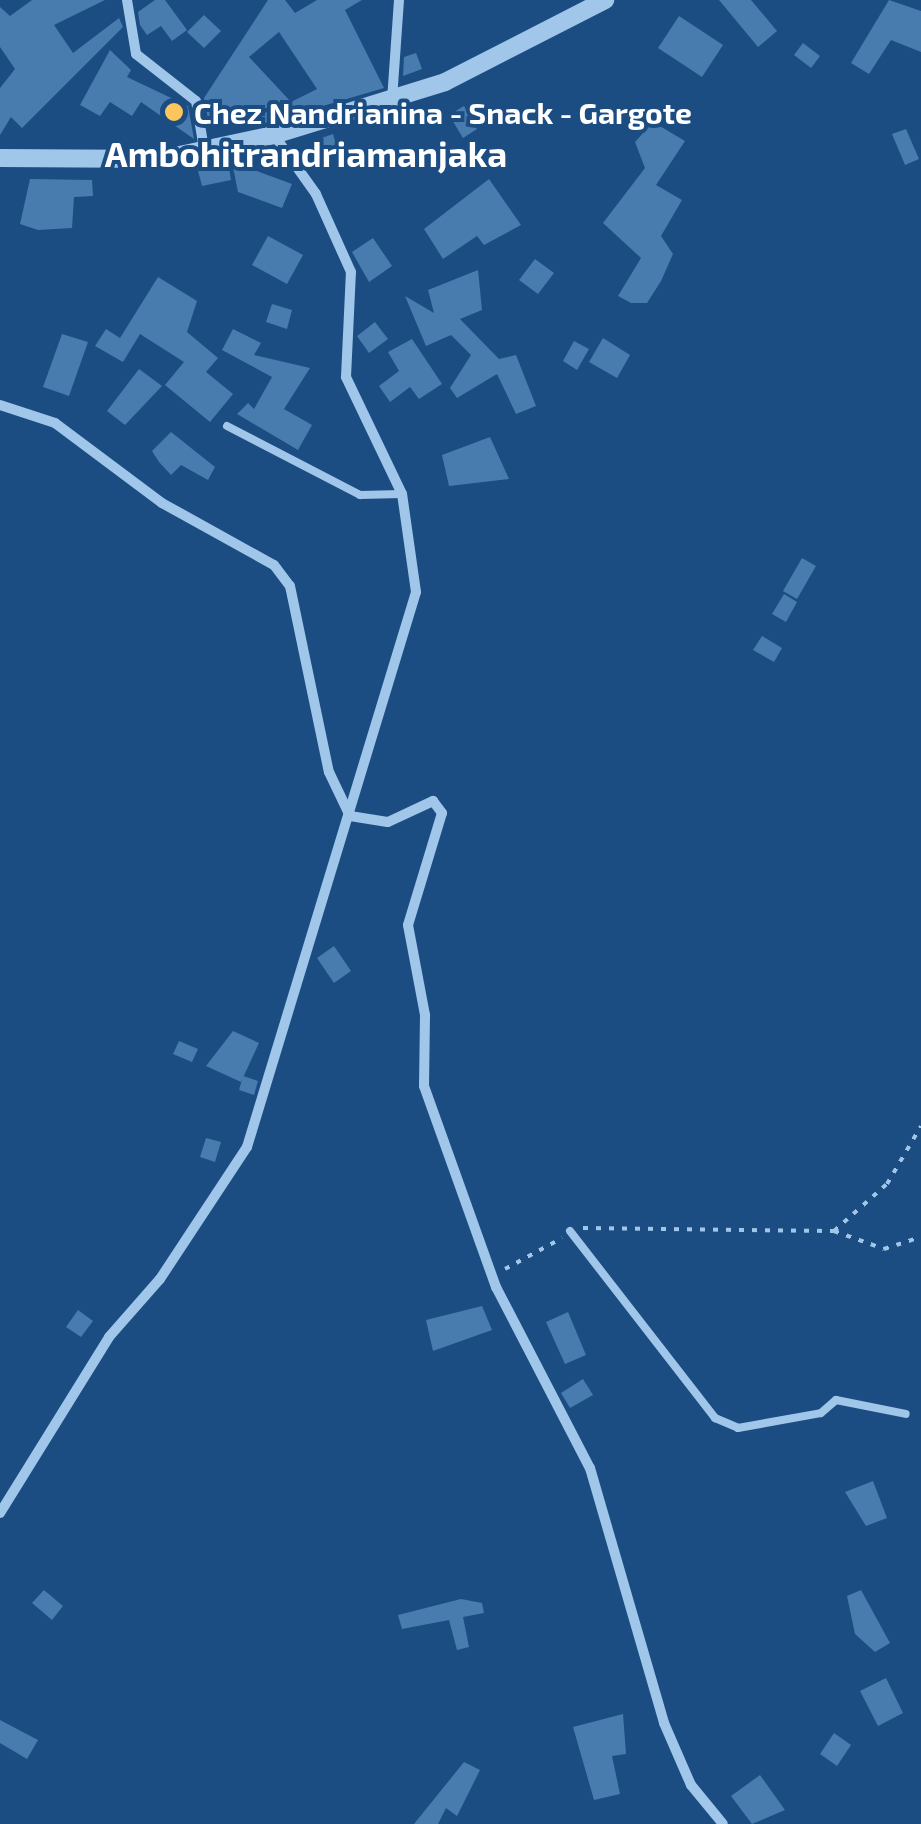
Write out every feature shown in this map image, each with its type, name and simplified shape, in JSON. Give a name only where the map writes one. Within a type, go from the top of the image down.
[{"type":"street","points":[[127,0],[136,54],[196,101],[204,149]]},
{"type":"street","points":[[389,104],[398,0]]},
{"type":"street","points":[[0,158],[161,159],[274,135],[389,104],[605,0]]},
{"type":"street","points":[[0,1514],[109,1337],[160,1279],[247,1147],[416,592],[402,494],[346,377],[351,272],[316,194],[274,135]]},
{"type":"street","points":[[0,405],[55,422],[162,503],[274,565],[290,586],[329,772],[350,816]]},
{"type":"street","points":[[350,816],[388,822],[433,802],[442,813],[408,925],[425,1015],[424,1086],[486,1264],[590,1468],[664,1723],[691,1785],[723,1824]]},
{"type":"lane","points":[[227,426],[360,496],[402,494]]},
{"type":"lane","points":[[570,1232],[714,1418],[738,1428],[822,1413],[836,1400],[906,1414]]},
{"type":"path","points":[[834,1230],[886,1184],[921,1126]]},
{"type":"path","points":[[486,1264],[518,1267],[570,1232],[834,1230],[884,1249],[921,1237]]},
{"type":"building","points":[[32,0],[105,0],[54,25],[73,53],[119,18],[123,27],[22,128],[11,117],[0,135],[0,88],[15,69],[0,47],[0,7],[10,16]]},
{"type":"building","points":[[155,0],[165,0],[187,30],[172,41],[161,26],[147,35],[140,25],[138,12]]},
{"type":"building","points":[[268,0],[285,0],[295,13],[317,0],[362,0],[345,10],[384,88],[248,128],[209,124],[204,98]],"holes":[[[279,32],[317,89],[291,102],[249,57]]]},
{"type":"building","points":[[719,0],[751,0],[777,31],[758,47]]},
{"type":"building","points":[[889,0],[921,11],[921,52],[891,40],[869,74],[851,63]]},
{"type":"building","points":[[204,15],[221,31],[204,48],[187,32]]},
{"type":"building","points":[[679,16],[723,45],[702,77],[658,48]]},
{"type":"building","points":[[803,43],[820,56],[811,68],[794,55]]},
{"type":"building","points":[[110,50],[131,70],[127,77],[188,106],[194,139],[141,102],[132,116],[110,102],[100,116],[80,105]]},
{"type":"building","points":[[416,53],[422,69],[403,76],[404,57]]},
{"type":"building","points":[[464,106],[477,129],[463,138],[449,115]]},
{"type":"building","points":[[653,122],[685,141],[656,185],[682,200],[661,236],[673,254],[661,281],[647,303],[631,303],[618,296],[641,258],[603,223],[645,168],[635,142]]},
{"type":"building","points":[[906,129],[919,159],[905,165],[892,134]]},
{"type":"building","points":[[333,134],[337,148],[318,155],[313,141]]},
{"type":"building","points":[[228,161],[231,180],[202,186],[197,167]]},
{"type":"building","points":[[232,162],[292,184],[282,208],[238,192]]},
{"type":"building","points":[[30,179],[92,180],[93,196],[74,197],[72,228],[38,230],[20,224]]},
{"type":"building","points":[[489,179],[521,225],[484,245],[477,236],[443,259],[424,229]]},
{"type":"building","points":[[268,236],[303,255],[287,284],[252,265]]},
{"type":"building","points":[[373,238],[392,266],[369,282],[352,252]]},
{"type":"building","points":[[535,259],[554,273],[538,294],[519,280]]},
{"type":"building","points":[[478,270],[482,310],[460,319],[499,359],[516,355],[536,406],[516,414],[497,374],[457,398],[450,388],[471,355],[451,335],[426,346],[405,296],[434,313],[428,290]]},
{"type":"building","points":[[158,277],[197,301],[187,332],[218,358],[206,372],[233,394],[210,422],[165,385],[184,362],[140,334],[123,362],[95,346],[106,329],[120,338]]},
{"type":"building","points":[[272,304],[292,310],[287,329],[266,322]]},
{"type":"building","points":[[375,322],[388,339],[369,353],[357,336]]},
{"type":"building","points":[[233,329],[261,343],[254,355],[310,368],[284,409],[312,425],[298,450],[237,414],[248,403],[254,409],[272,377],[222,350]]},
{"type":"building","points":[[62,334],[88,342],[69,396],[43,387]]},
{"type":"building","points":[[603,338],[630,355],[617,378],[589,362]]},
{"type":"building","points":[[412,339],[442,384],[419,399],[410,387],[390,402],[379,386],[399,371],[388,352]]},
{"type":"building","points":[[574,341],[589,349],[577,370],[563,361]]},
{"type":"building","points":[[139,369],[162,386],[125,425],[107,411]]},
{"type":"building","points":[[171,432],[215,467],[208,480],[181,465],[171,475],[159,462],[152,451]]},
{"type":"building","points":[[490,437],[509,479],[449,486],[442,455]]},
{"type":"building","points":[[802,558],[816,566],[797,599],[783,591]]},
{"type":"building","points":[[784,594],[797,602],[786,622],[772,614]]},
{"type":"building","points":[[762,636],[782,648],[774,662],[753,650]]},
{"type":"building","points":[[334,946],[351,971],[334,983],[317,958]]},
{"type":"building","points":[[233,1031],[259,1043],[241,1082],[206,1066]]},
{"type":"building","points":[[179,1041],[198,1049],[192,1062],[173,1054]]},
{"type":"building","points":[[243,1076],[258,1081],[254,1095],[239,1090]]},
{"type":"building","points":[[206,1138],[221,1142],[215,1162],[200,1157]]},
{"type":"building","points":[[482,1306],[492,1330],[433,1351],[426,1320]]},
{"type":"building","points":[[78,1310],[93,1321],[81,1337],[66,1327]]},
{"type":"building","points":[[568,1312],[586,1355],[565,1364],[546,1322]]},
{"type":"building","points":[[583,1379],[593,1395],[570,1408],[561,1393]]},
{"type":"building","points":[[873,1481],[887,1518],[866,1526],[845,1492]]},
{"type":"building","points":[[44,1590],[63,1606],[52,1620],[32,1603]]},
{"type":"building","points":[[861,1590],[890,1643],[875,1652],[855,1634],[847,1596]]},
{"type":"building","points":[[461,1599],[482,1603],[484,1613],[463,1617],[469,1647],[457,1650],[449,1620],[402,1629],[398,1615]]},
{"type":"building","points":[[886,1678],[903,1713],[878,1726],[860,1691]]},
{"type":"building","points":[[623,1714],[626,1754],[612,1756],[620,1794],[594,1800],[573,1727]]},
{"type":"building","points":[[0,1720],[38,1740],[27,1759],[0,1743]]},
{"type":"building","points":[[834,1733],[851,1745],[837,1766],[820,1754]]},
{"type":"building","points":[[464,1762],[480,1770],[457,1816],[446,1808],[438,1824],[414,1824]]},
{"type":"building","points":[[760,1775],[785,1810],[752,1824],[731,1796]]},
{"type":"place","name":"Chez Nandrianina - Snack - Gargote","points":[[174,112]]},
{"type":"district","name":"Ambohitrandriamanjaka","points":[[306,153]]}]
